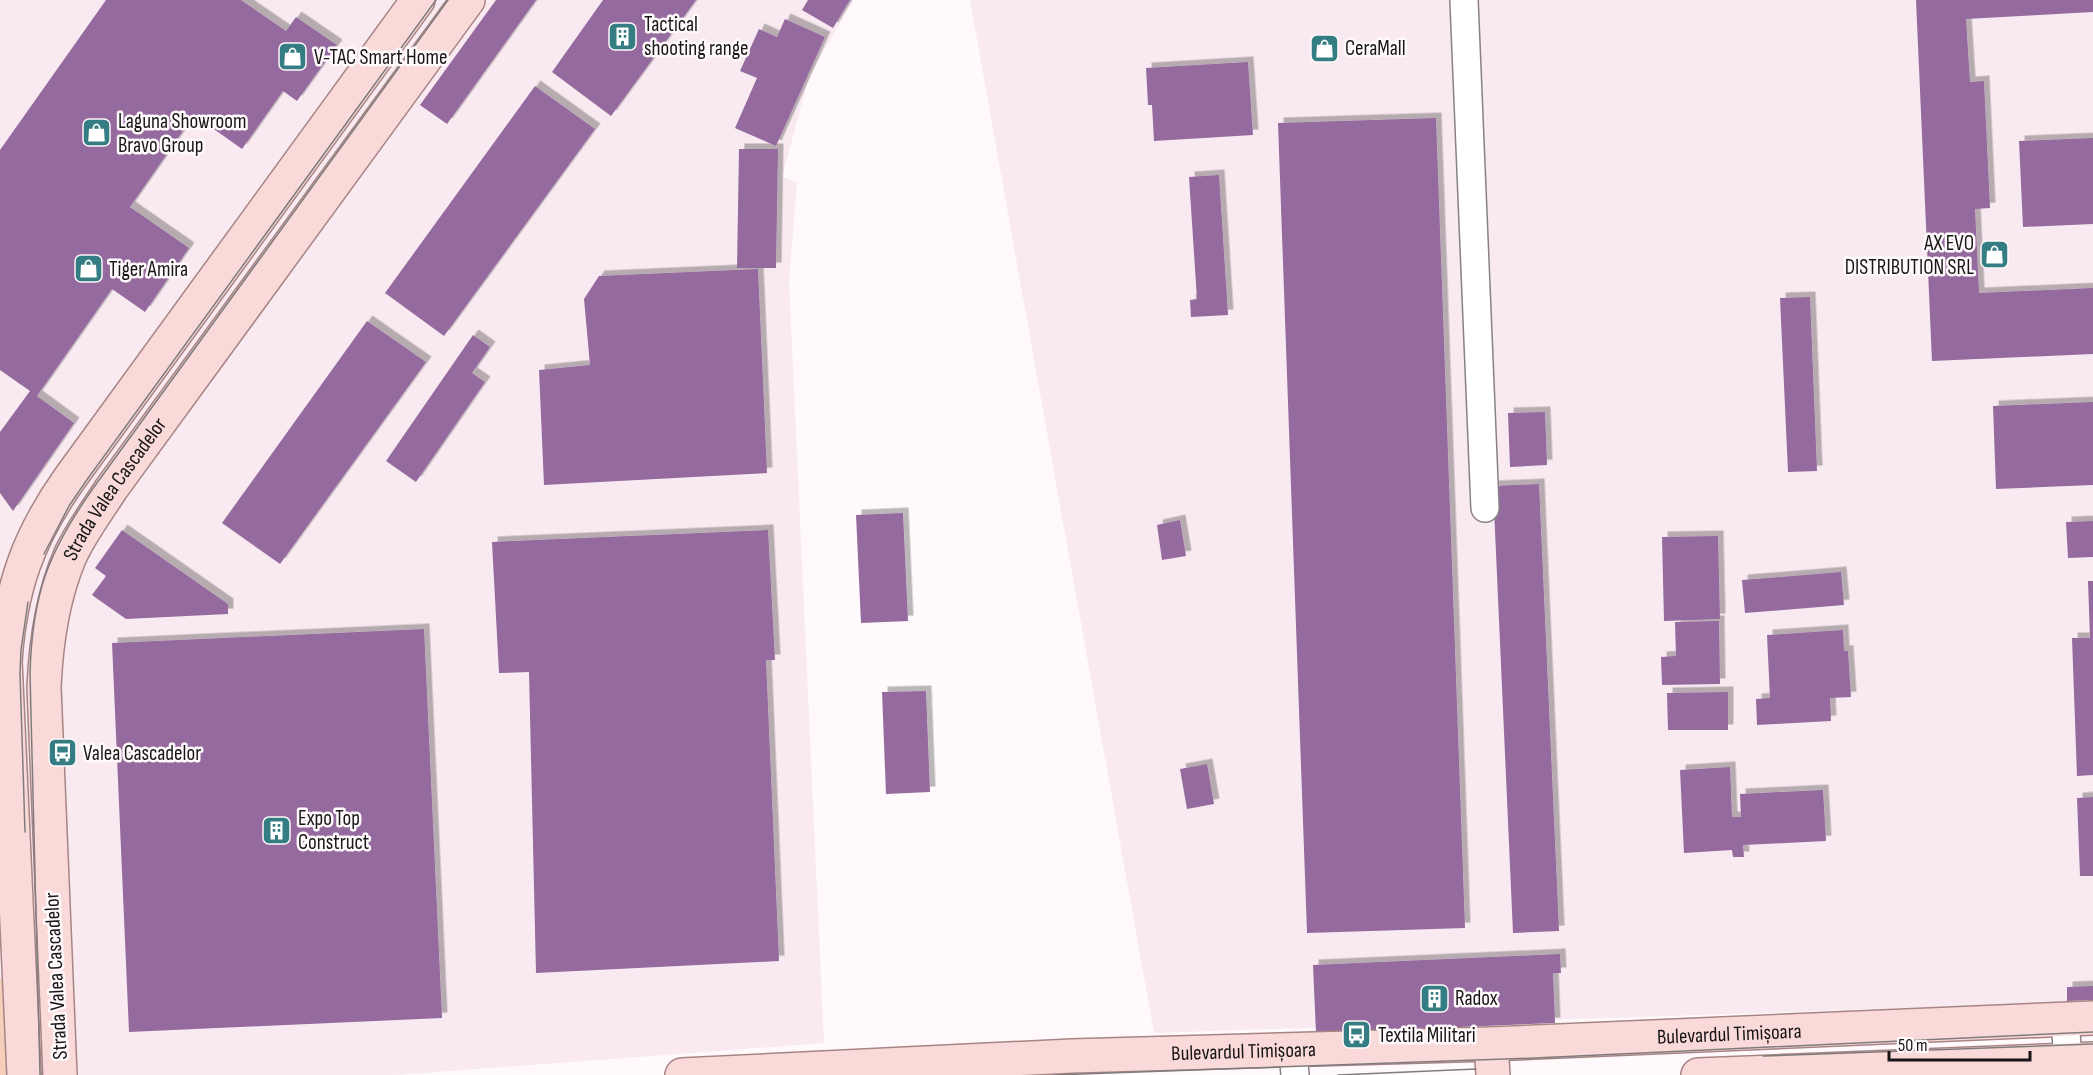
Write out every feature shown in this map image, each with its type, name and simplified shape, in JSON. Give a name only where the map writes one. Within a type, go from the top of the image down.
[{"type":"main road","name":"Strada Valea Cascadelor","points":[[24,1075],[7,881],[5,673],[6,637],[14,597],[29,546],[70,478],[418,0]]},
{"type":"main road","name":"Strada Valea Cascadelor","points":[[60,1075],[46,765],[45,674],[51,623],[59,586],[70,556],[87,525],[468,0]]},
{"type":"main road","points":[[349,95],[382,118]]},
{"type":"main road","points":[[220,272],[253,295]]},
{"type":"main road","points":[[5,673],[45,674]]},
{"type":"main road","name":"Bulevardul Timișoara","points":[[682,1075],[1060,1057],[1294,1062],[1492,1059],[2079,1019]]},
{"type":"main road","name":"Bulevardul Timișoara","points":[[1698,1075],[2080,1059]]},
{"type":"lane","points":[[1464,0],[1485,508]]},
{"type":"lane","points":[[2079,1019],[2080,1059]]},
{"type":"shaded area","points":[[0,0],[853,0],[809,77],[782,177],[797,182],[789,281],[824,1043],[396,1075],[0,1075]]},
{"type":"shaded area","points":[[970,0],[2093,0],[2093,1002],[1154,1033]]},
{"type":"shaded area","points":[[0,978],[3,980],[7,1075],[0,1075]]},
{"type":"building","points":[[106,0],[241,0],[286,31],[296,17],[337,45],[297,101],[283,91],[242,149],[194,115],[130,207],[189,248],[145,312],[112,289],[37,396],[74,423],[13,511],[0,493],[0,432],[30,391],[0,370],[0,150]]},
{"type":"building","points":[[496,0],[536,0],[447,124],[420,105]]},
{"type":"building","name":"Tactical shooting range","points":[[603,0],[696,0],[611,116],[552,72]]},
{"type":"building","points":[[808,0],[850,0],[833,28],[802,10]]},
{"type":"building","points":[[1916,0],[2093,0],[2093,12],[1966,19],[1970,82],[1984,81],[1990,208],[1975,209],[1979,293],[2093,288],[2093,354],[1932,361]]},
{"type":"building","points":[[785,19],[825,37],[776,146],[735,128],[757,78],[740,71],[759,29],[777,37]]},
{"type":"building","points":[[1248,62],[1253,135],[1154,141],[1152,105],[1148,105],[1146,68]]},
{"type":"building","points":[[535,86],[595,129],[444,336],[385,293]]},
{"type":"building","points":[[1436,118],[1465,928],[1307,933],[1278,123]]},
{"type":"building","points":[[2093,138],[2093,224],[2023,227],[2019,141]]},
{"type":"building","points":[[739,149],[778,149],[776,268],[737,268]]},
{"type":"building","points":[[1219,175],[1228,315],[1191,317],[1190,300],[1197,299],[1189,177]]},
{"type":"building","points":[[758,269],[767,473],[544,485],[539,370],[590,365],[584,299],[599,276]]},
{"type":"building","points":[[1810,297],[1817,471],[1788,472],[1780,298]]},
{"type":"building","points":[[367,321],[426,362],[280,564],[222,523]]},
{"type":"building","points":[[473,335],[490,347],[472,373],[485,382],[416,482],[386,461]]},
{"type":"building","points":[[2093,402],[2093,485],[1996,489],[1993,406]]},
{"type":"building","points":[[1545,412],[1547,465],[1510,467],[1508,413]]},
{"type":"building","points":[[1539,484],[1559,931],[1513,933],[1493,486]]},
{"type":"building","points":[[903,513],[908,621],[861,623],[856,515]]},
{"type":"building","points":[[1180,520],[1186,556],[1162,560],[1157,525]]},
{"type":"building","points":[[2093,521],[2093,557],[2068,558],[2066,522]]},
{"type":"building","points":[[122,530],[228,604],[228,614],[126,619],[92,595],[106,576],[95,568]]},
{"type":"building","points":[[768,530],[775,660],[766,660],[779,961],[536,973],[529,672],[499,673],[492,542]]},
{"type":"building","points":[[1718,536],[1720,619],[1664,621],[1662,537]]},
{"type":"building","points":[[1841,572],[1844,605],[1745,613],[1742,580]]},
{"type":"building","points":[[2088,581],[2093,581],[2093,775],[2077,776],[2072,638],[2090,638]]},
{"type":"building","points":[[1719,621],[1720,684],[1662,685],[1661,657],[1676,656],[1675,622]]},
{"type":"building","name":"Expo Top Construct","points":[[424,629],[442,1018],[129,1032],[112,643]]},
{"type":"building","points":[[1843,630],[1844,651],[1848,651],[1851,697],[1830,698],[1831,721],[1757,725],[1756,699],[1770,698],[1767,635]]},
{"type":"building","points":[[926,691],[930,792],[886,794],[882,692]]},
{"type":"building","points":[[1728,692],[1728,730],[1668,730],[1667,693]]},
{"type":"building","points":[[1207,764],[1214,804],[1187,809],[1180,769]]},
{"type":"building","points":[[1730,767],[1732,817],[1741,817],[1740,794],[1823,790],[1826,841],[1743,845],[1744,857],[1733,857],[1732,850],[1684,853],[1680,770]]},
{"type":"building","points":[[2093,797],[2093,876],[2080,876],[2077,798]]},
{"type":"building","name":"Radox","points":[[1560,954],[1561,973],[1553,973],[1555,1023],[1316,1033],[1313,965]]},
{"type":"building","points":[[2093,986],[2093,1000],[2067,1001],[2067,987]]},
{"type":"tram line","points":[[44,554],[69,506],[86,481],[436,0]]},
{"type":"tram line","points":[[40,1075],[30,674],[34,620],[46,575],[65,532],[94,487],[448,0]]},
{"type":"tram line","points":[[25,832],[20,673],[28,602]]},
{"type":"tram line","points":[[1053,1075],[1535,1058],[2093,1032]]},
{"type":"tram line","points":[[1763,1056],[2093,1044]]},
{"type":"tram line","points":[[1338,1075],[1476,1069]]},
{"type":"place","name":"Tactical shooting range","points":[[623,36]]},
{"type":"place","name":"CeraMall","points":[[1324,48]]},
{"type":"place","name":"V-TAC Smart Home","points":[[293,57]]},
{"type":"place","name":"Laguna Showroom Bravo Group","points":[[97,133]]},
{"type":"place","name":"AX EVO DISTRIBUTION SRL","points":[[1995,255]]},
{"type":"place","name":"Tiger Amira","points":[[88,269]]},
{"type":"place","name":"Valea Cascadelor","points":[[62,753]]},
{"type":"place","name":"Expo Top Construct","points":[[277,830]]},
{"type":"place","name":"Radox","points":[[1434,998]]},
{"type":"place","name":"Textila Militari","points":[[1357,1035]]}]
